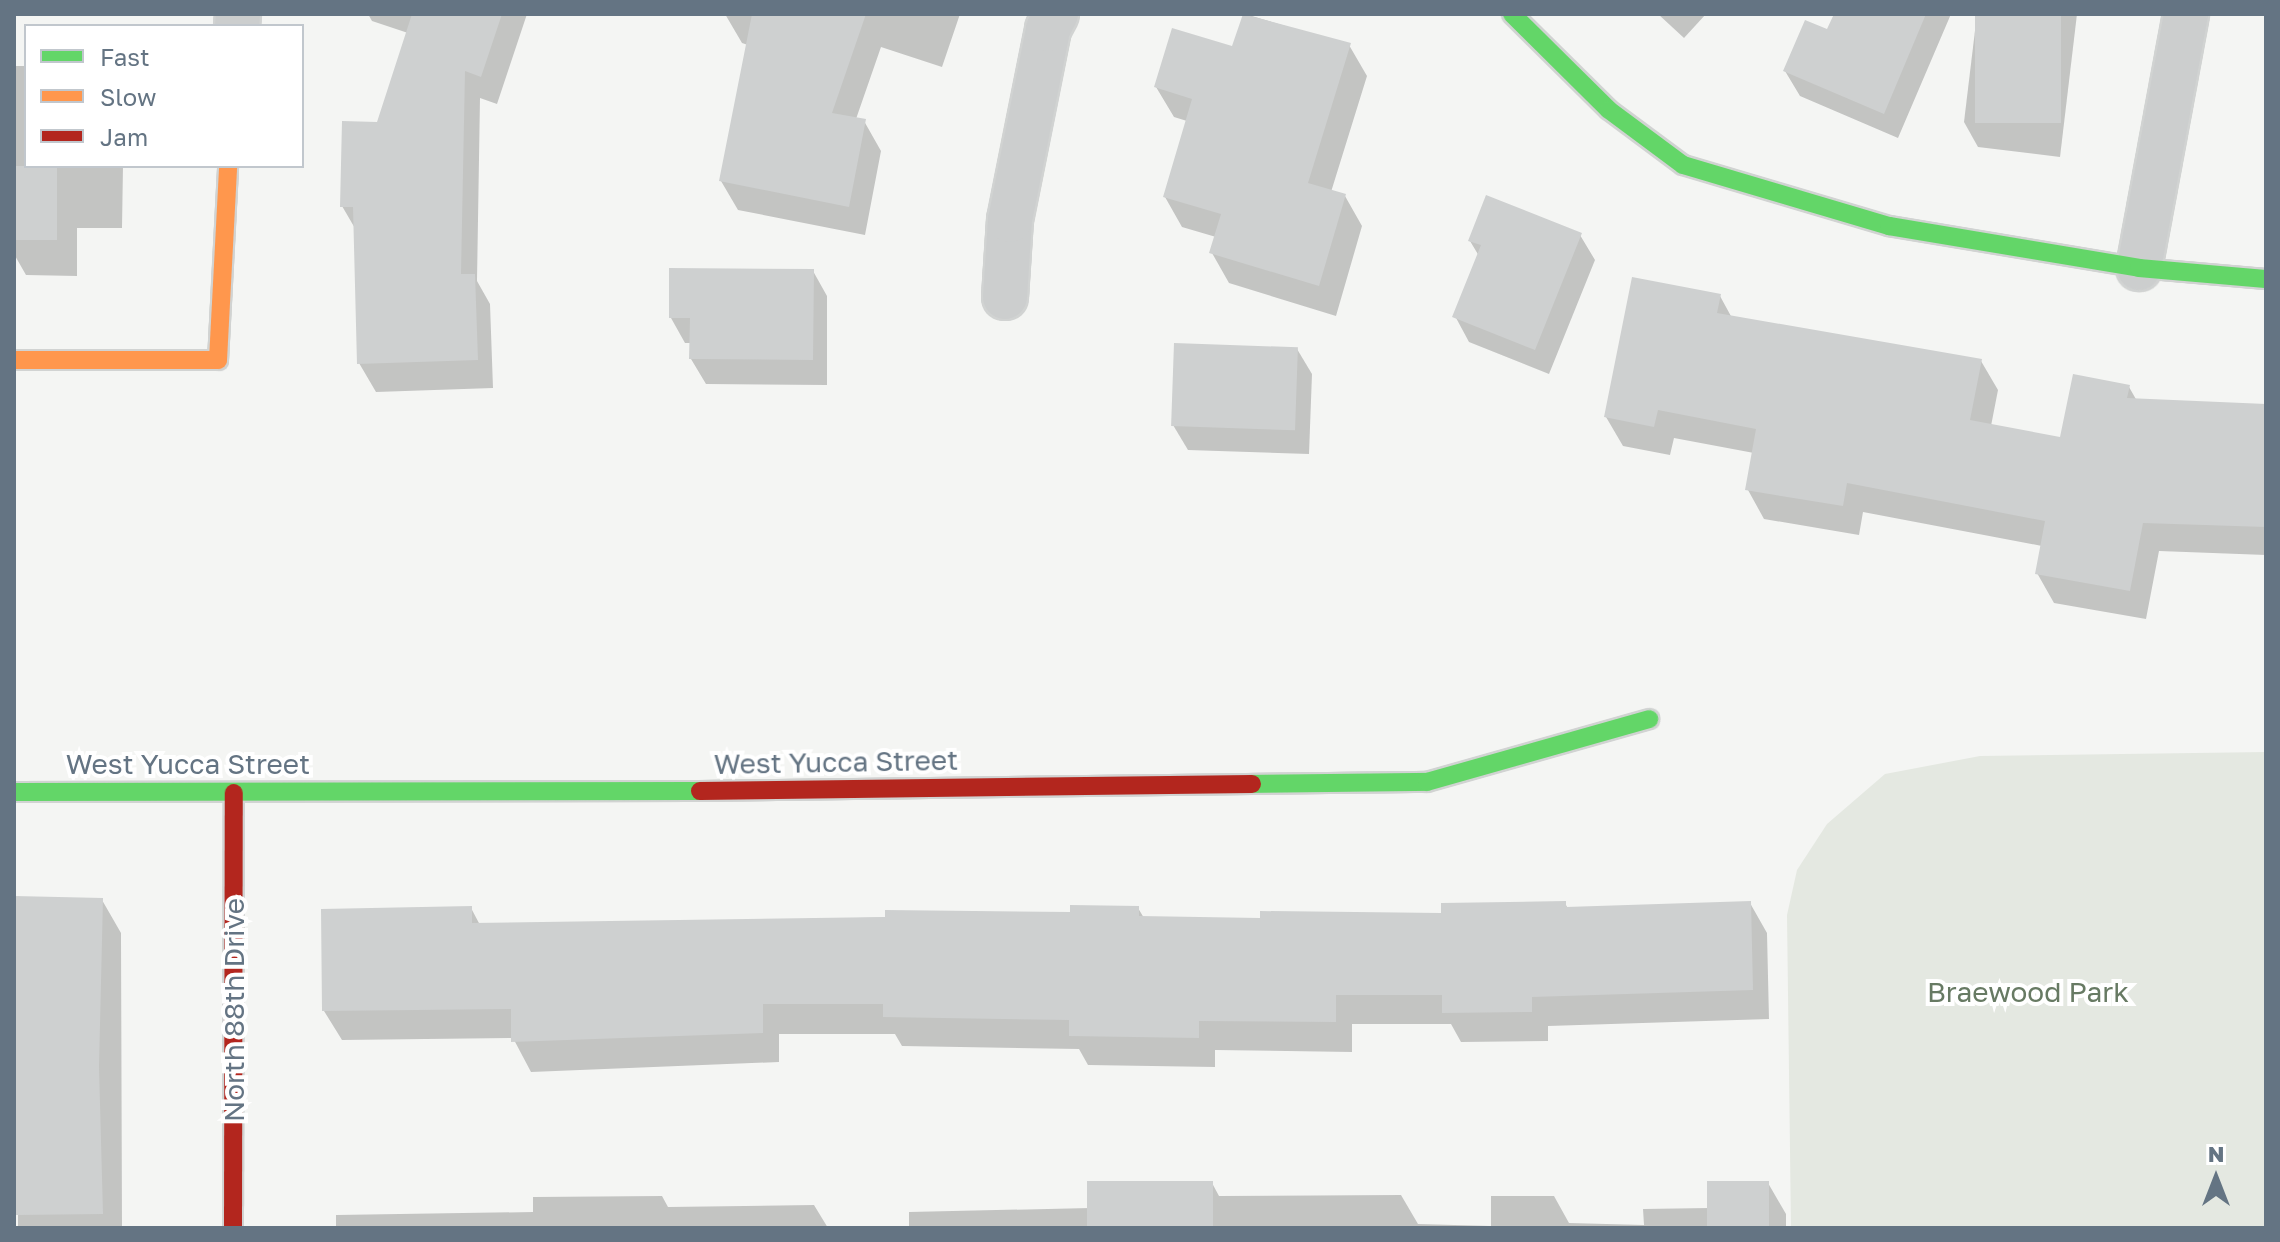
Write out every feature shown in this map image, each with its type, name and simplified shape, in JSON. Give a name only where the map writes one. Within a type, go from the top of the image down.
[{"type":"street","points":[[1005,297],[1010,220],[1048,29],[1056,14]]},
{"type":"street","points":[[1512,14],[1609,110],[1683,165],[1889,226],[2139,268],[2266,279]]},
{"type":"street","points":[[2139,268],[2186,14]]},
{"type":"street","points":[[14,360],[218,360],[228,168]]},
{"type":"street","name":"West Yucca Street","points":[[14,792],[776,791],[1427,782],[1649,719]]},
{"type":"street","name":"North 88th Drive","points":[[233,1228],[234,793]]},
{"type":"green space","name":"Braewood Park","points":[[2266,752],[2266,1228],[1791,1228],[1787,915],[1797,870],[1827,824],[1885,774],[1980,756]]},
{"type":"building","points":[[412,14],[502,14],[481,77],[465,71],[461,274],[475,274],[478,360],[357,364],[353,207],[340,207],[342,121],[377,122]]},
{"type":"building","points":[[752,14],[866,14],[832,113],[866,119],[849,207],[719,181]]},
{"type":"building","points":[[1243,14],[1351,43],[1308,183],[1346,194],[1319,286],[1209,253],[1221,214],[1163,197],[1192,99],[1154,87],[1172,28],[1232,46]]},
{"type":"building","points":[[1834,14],[1926,14],[1884,114],[1783,71],[1805,20],[1827,29]]},
{"type":"building","points":[[1975,14],[2061,14],[2061,123],[1975,123]]},
{"type":"building","points":[[14,166],[57,168],[57,240],[14,240]]},
{"type":"building","points":[[1486,195],[1582,233],[1535,350],[1452,317],[1481,245],[1468,241]]},
{"type":"building","points":[[669,268],[814,269],[813,360],[689,359],[690,318],[669,318]]},
{"type":"building","points":[[1632,277],[1721,294],[1717,313],[1982,359],[1970,420],[2060,437],[2073,374],[2130,385],[2127,398],[2266,404],[2266,527],[2143,523],[2130,591],[2035,574],[2045,521],[1847,483],[1843,506],[1745,490],[1756,429],[1658,410],[1654,427],[1604,417]]},
{"type":"building","points":[[1174,343],[1298,347],[1295,430],[1171,426]]},
{"type":"building","points":[[14,896],[103,898],[99,1067],[103,1214],[16,1215]]},
{"type":"building","points":[[1566,901],[1566,907],[1751,901],[1753,990],[1532,997],[1532,1012],[1442,1013],[1442,995],[1336,995],[1336,1022],[1199,1021],[1199,1038],[1069,1036],[1069,1020],[883,1017],[883,1004],[763,1004],[763,1033],[511,1042],[511,1009],[322,1011],[321,909],[472,906],[472,923],[885,917],[885,910],[1070,912],[1070,905],[1139,906],[1139,916],[1260,918],[1260,911],[1441,913],[1441,903]]},
{"type":"building","points":[[1087,1181],[1213,1181],[1213,1228],[1087,1228]]},
{"type":"building","points":[[1707,1181],[1769,1181],[1769,1228],[1707,1228]]},
{"type":"traffic: fast","points":[[1512,14],[1609,110],[1683,165],[1889,226],[2139,268],[2266,279]]},
{"type":"traffic: fast","points":[[1252,784],[1427,782],[1649,719]]},
{"type":"traffic: fast","points":[[14,792],[700,791]]},
{"type":"traffic: slow","points":[[14,360],[218,360],[228,168]]},
{"type":"traffic: jam","points":[[700,791],[1252,784]]},
{"type":"traffic: jam","points":[[233,1228],[234,793]]}]
